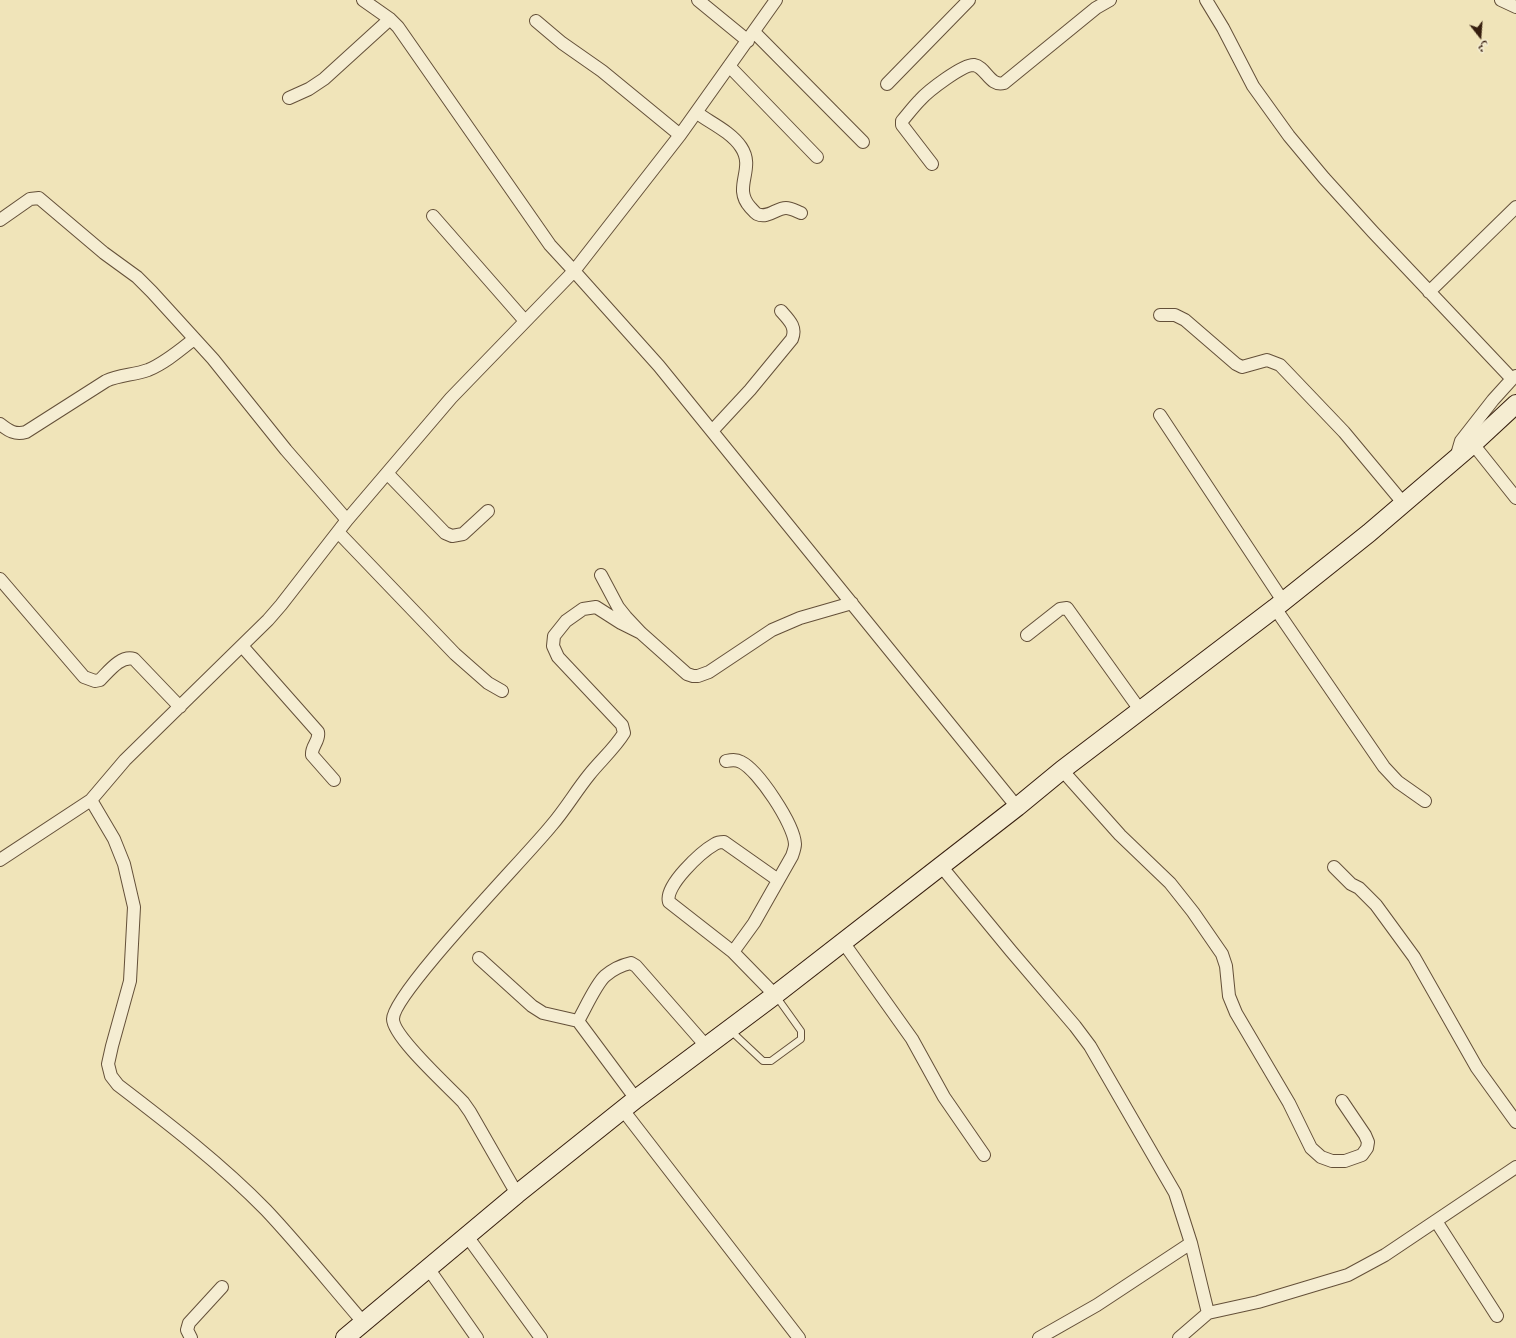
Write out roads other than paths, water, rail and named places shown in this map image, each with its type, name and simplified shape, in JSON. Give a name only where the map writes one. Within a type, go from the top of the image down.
[{"type":"main road","points":[[345,1338],[517,1194],[629,1105],[730,1030],[1017,807],[1062,770],[1279,604],[1369,533],[1515,408]]},
{"type":"street","points":[[363,0],[390,19],[410,43],[550,246],[659,366],[1017,807]]},
{"type":"street","points":[[698,0],[751,36],[863,142]]},
{"type":"street","points":[[0,860],[91,800],[125,760],[242,646],[281,605],[347,520],[451,398],[574,271],[697,113],[776,0]]},
{"type":"street","points":[[887,84],[969,0]]},
{"type":"street","points":[[932,164],[902,125],[902,121],[921,98],[965,66],[974,65],[982,70],[994,82],[999,84],[1004,83],[1096,8],[1110,0]]},
{"type":"street","points":[[1206,0],[1253,86],[1289,136],[1324,178],[1429,292],[1514,377],[1492,400],[1461,441],[1456,459]]},
{"type":"street","points":[[1501,0],[1516,7]]},
{"type":"street","points":[[289,98],[309,89],[324,79],[390,19]]},
{"type":"street","points":[[536,20],[562,43],[602,71],[680,135]]},
{"type":"street","points":[[730,66],[817,157]]},
{"type":"street","points":[[697,113],[734,139],[741,147],[746,158],[747,168],[742,190],[747,203],[756,213],[766,215],[782,208],[788,208],[801,213]]},
{"type":"street","points":[[0,220],[30,199],[39,198],[104,253],[137,277],[213,359],[286,450],[347,520]]},
{"type":"street","points":[[1429,292],[1516,207]]},
{"type":"street","points":[[433,216],[525,321]]},
{"type":"street","points":[[712,431],[750,390],[792,339],[794,334],[793,325],[781,311]]},
{"type":"street","points":[[1160,314],[1175,315],[1185,320],[1236,364],[1242,367],[1267,360],[1280,365],[1344,432],[1404,504]]},
{"type":"street","points":[[0,424],[10,432],[19,434],[26,432],[106,381],[148,370],[160,364],[194,339]]},
{"type":"street","points":[[1160,415],[1384,767],[1398,782],[1425,801]]},
{"type":"street","points":[[1473,444],[1516,498]]},
{"type":"street","points":[[388,472],[445,533],[452,536],[462,534],[488,511]]},
{"type":"street","points":[[338,532],[451,650],[484,680],[502,691]]},
{"type":"street","points":[[600,574],[618,606],[641,633],[687,674],[694,676],[709,672],[772,630],[800,618],[852,603]]},
{"type":"street","points":[[0,579],[84,677],[95,681],[100,680],[123,659],[134,659],[180,707]]},
{"type":"street","points":[[517,1194],[463,1102],[405,1042],[392,1020],[394,1012],[411,986],[448,941],[552,826],[589,774],[624,733],[622,725],[558,657],[553,646],[554,636],[566,621],[583,609],[596,607],[621,623],[641,633]]},
{"type":"street","points":[[1027,635],[1060,609],[1067,608],[1140,710]]},
{"type":"street","points":[[242,646],[318,732],[319,736],[312,751],[312,755],[334,780]]},
{"type":"street","points":[[726,761],[736,760],[743,762],[751,768],[781,808],[790,828],[795,845],[792,856],[754,923],[733,952]]},
{"type":"street","points":[[1062,770],[1120,835],[1170,883],[1194,912],[1222,954],[1228,977],[1227,986],[1229,996],[1236,1013],[1288,1103],[1311,1148],[1321,1157],[1332,1161],[1345,1161],[1362,1155],[1367,1148],[1368,1142],[1365,1135],[1342,1101]]},
{"type":"street","points":[[91,800],[114,839],[124,864],[134,907],[130,981],[109,1058],[108,1064],[111,1076],[118,1085],[174,1128],[245,1190],[266,1211],[364,1322]]},
{"type":"street","points":[[775,995],[733,952],[669,902],[668,895],[683,871],[716,843],[724,842],[778,880]]},
{"type":"street","points":[[941,866],[1010,952],[1075,1026],[1090,1046],[1174,1193],[1192,1243],[1208,1312]]},
{"type":"street","points":[[1334,867],[1350,884],[1363,891],[1376,905],[1414,957],[1477,1068],[1516,1122]]},
{"type":"street","points":[[843,942],[912,1039],[944,1097],[984,1155]]},
{"type":"street","points":[[479,958],[532,1006],[543,1013],[578,1021],[629,1105],[799,1338]]},
{"type":"street","points":[[578,1021],[600,981],[606,975],[624,965],[631,963],[636,966],[707,1047]]},
{"type":"street","points":[[1179,1338],[1208,1312],[1258,1302],[1348,1275],[1385,1255],[1516,1167]]},
{"type":"street","points":[[1436,1221],[1497,1316]]},
{"type":"street","points":[[467,1236],[541,1338]]},
{"type":"street","points":[[1039,1338],[1097,1305],[1192,1243]]},
{"type":"street","points":[[428,1268],[477,1338]]},
{"type":"street","points":[[191,1338],[187,1330],[189,1322],[222,1286]]},
{"type":"lane","points":[[730,1030],[763,1061],[770,1061],[801,1039],[801,1031],[775,995]]}]
